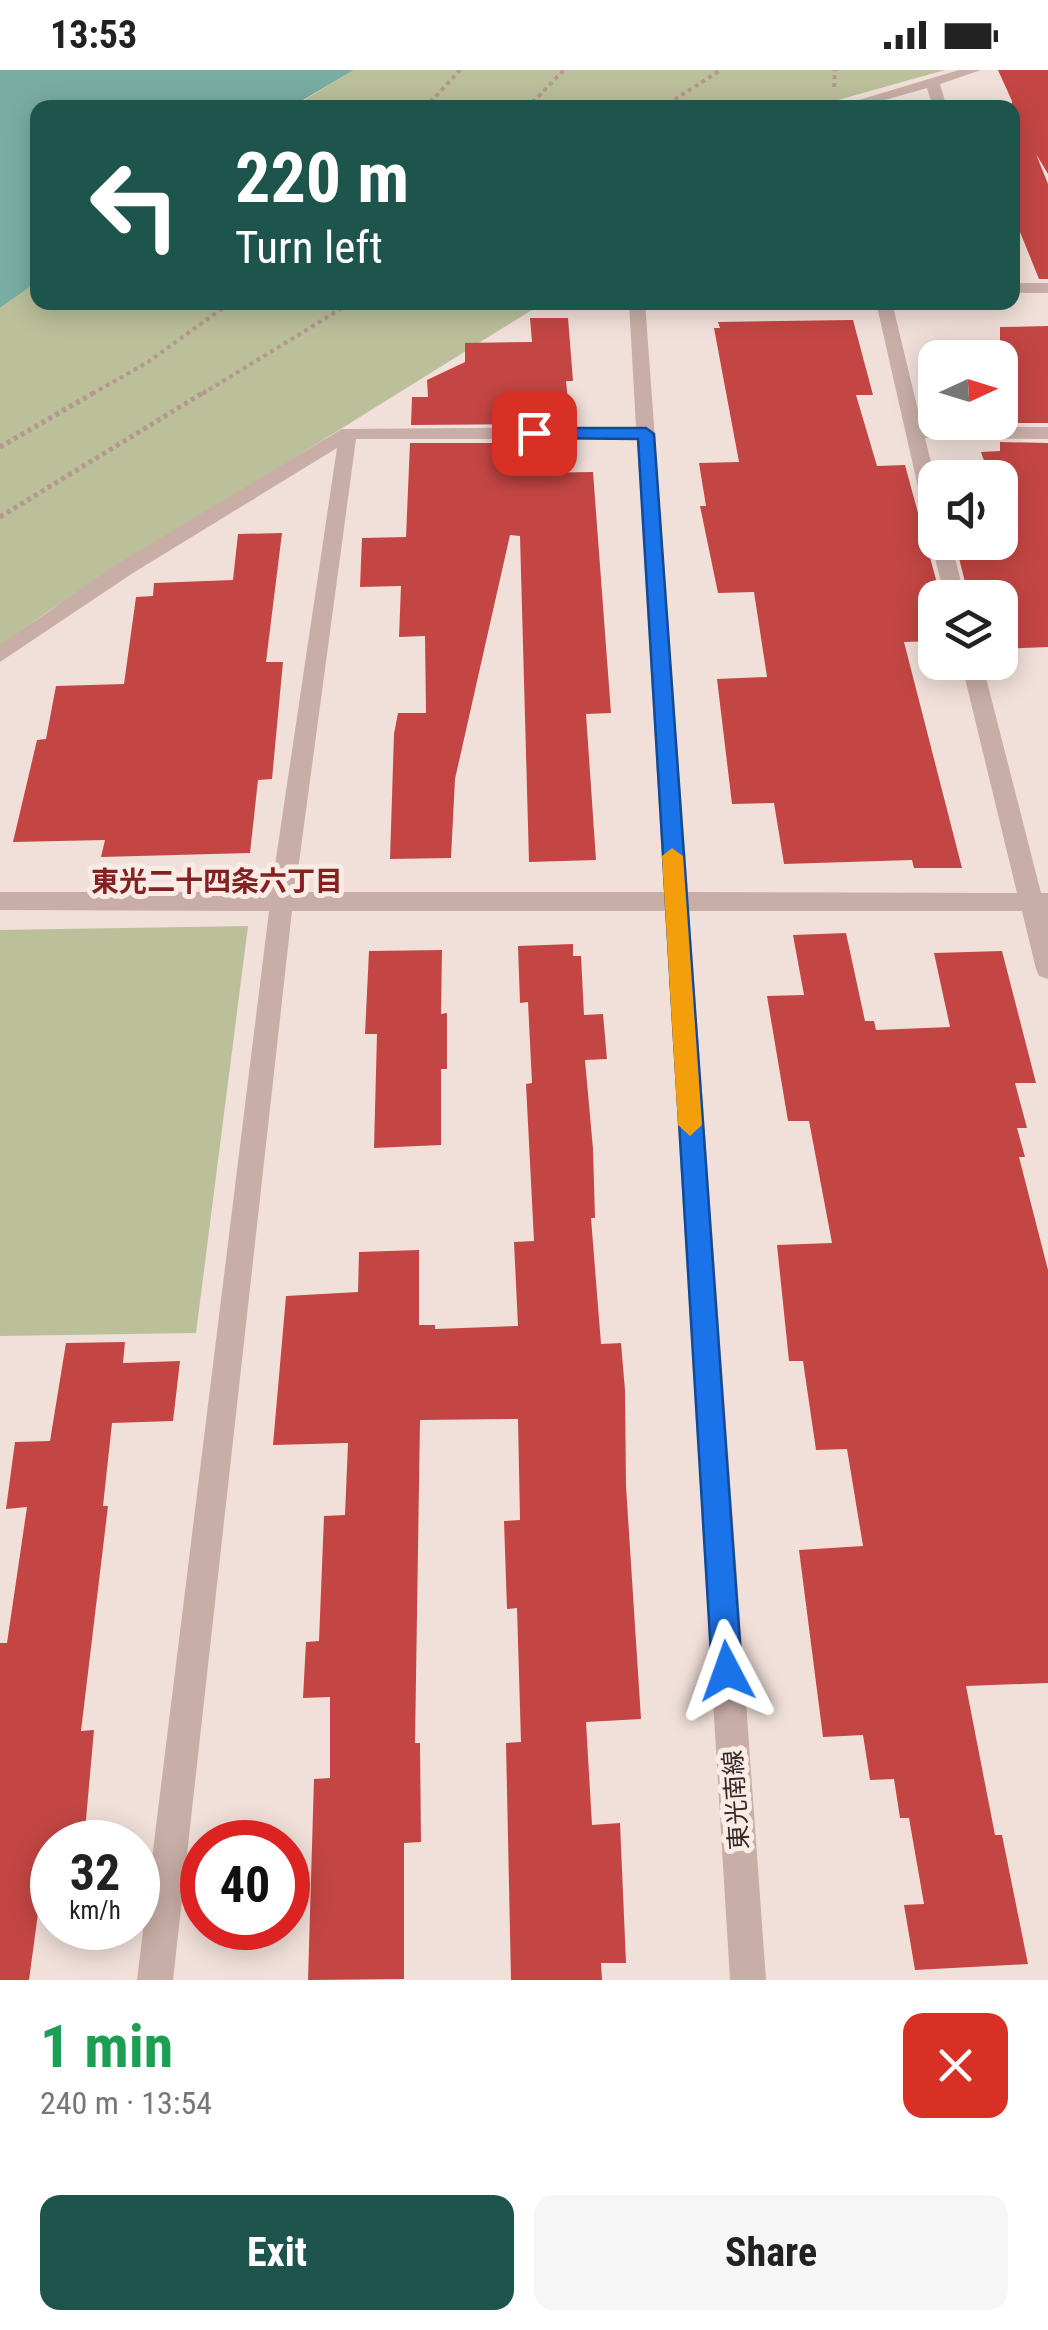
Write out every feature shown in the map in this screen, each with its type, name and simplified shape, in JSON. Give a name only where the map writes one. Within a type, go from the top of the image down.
[{"type":"street","points":[[868,100],[974,70]]},
{"type":"street","points":[[932,82],[938,100]]},
{"type":"street","points":[[1020,288],[1048,288]]},
{"type":"street","name":"東光南線","points":[[638,310],[748,1980]]},
{"type":"street","points":[[886,310],[920,460]]},
{"type":"street","points":[[913,432],[1048,433]]},
{"type":"street","points":[[155,1980],[282,898],[348,433]]},
{"type":"street","points":[[0,655],[126,568],[348,433],[646,434]]},
{"type":"street","points":[[977,680],[1040,902],[1048,970]]},
{"type":"street","points":[[0,901],[282,898],[1040,902]]},
{"type":"path","points":[[432,100],[460,70]]},
{"type":"path","points":[[535,100],[564,70]]},
{"type":"path","points":[[674,100],[722,70]]},
{"type":"path","points":[[0,447],[148,362],[220,310]]},
{"type":"path","points":[[0,518],[339,310]]},
{"type":"green space","points":[[354,70],[945,70],[838,100],[304,100]]},
{"type":"green space","points":[[30,287],[30,310],[532,310],[50,610],[0,646],[0,308]]},
{"type":"green space","points":[[248,926],[196,1333],[0,1336],[0,930]]},
{"type":"water","points":[[0,70],[354,70],[303,100],[30,100],[30,287],[0,308]]},
{"type":"building","points":[[998,70],[1048,70],[1048,174],[1036,154],[1048,184],[1048,279],[1039,279],[1020,232],[1020,100],[1012,100]]},
{"type":"building","points":[[530,318],[568,318],[573,381],[566,381],[568,400],[525,401],[526,424],[411,425],[412,397],[428,397],[427,380],[465,362],[465,343],[532,342]]},
{"type":"building","points":[[853,320],[873,395],[856,395],[877,466],[905,465],[918,513],[918,560],[931,560],[936,580],[918,580],[918,642],[904,642],[962,868],[914,868],[912,860],[784,864],[774,803],[732,804],[717,679],[767,677],[754,592],[718,593],[700,506],[706,506],[699,463],[739,462],[714,328],[720,328],[718,322]]},
{"type":"building","points":[[1048,326],[1048,423],[1018,423],[1018,340],[1000,340],[1000,327]]},
{"type":"building","points":[[1000,442],[1048,443],[1048,647],[1018,648],[1018,580],[964,580],[960,560],[1018,560],[1018,460],[984,460],[981,452],[1000,451]]},
{"type":"building","points":[[410,443],[527,443],[528,473],[593,472],[611,713],[586,714],[596,860],[529,862],[520,536],[510,535],[455,779],[451,858],[390,859],[394,734],[398,713],[426,713],[425,636],[399,637],[401,586],[360,587],[362,538],[406,537]]},
{"type":"building","points":[[282,533],[266,662],[283,662],[272,779],[258,780],[250,853],[101,857],[105,840],[13,842],[37,740],[46,739],[56,686],[124,684],[136,597],[153,596],[154,583],[233,580],[238,534]]},
{"type":"building","points":[[846,933],[865,1021],[874,1021],[876,1030],[950,1027],[934,953],[1002,951],[1036,1083],[1015,1083],[1027,1128],[1017,1128],[1025,1157],[1019,1157],[1048,1270],[1048,1683],[966,1686],[995,1835],[1002,1835],[1028,1964],[915,1970],[904,1905],[924,1904],[909,1818],[900,1818],[894,1779],[870,1780],[863,1735],[823,1737],[799,1550],[863,1546],[847,1449],[816,1450],[803,1361],[789,1361],[777,1245],[832,1243],[809,1121],[788,1121],[767,996],[804,995],[793,935]]},
{"type":"building","points":[[573,944],[573,956],[581,956],[584,1015],[603,1014],[607,1059],[585,1060],[593,1149],[595,1218],[591,1218],[601,1344],[621,1343],[641,1719],[586,1722],[592,1825],[620,1823],[626,1963],[601,1963],[602,1980],[511,1980],[506,1743],[521,1742],[517,1608],[507,1609],[504,1521],[520,1520],[518,1419],[420,1420],[415,1743],[420,1743],[421,1842],[404,1843],[404,1979],[308,1980],[314,1779],[330,1778],[330,1697],[303,1698],[306,1642],[319,1641],[324,1516],[345,1515],[348,1443],[273,1445],[286,1296],[358,1292],[359,1252],[419,1250],[419,1325],[435,1325],[435,1329],[518,1326],[514,1242],[534,1241],[526,1084],[532,1083],[528,1002],[520,1003],[518,946]]},
{"type":"building","points":[[442,950],[441,1014],[447,1013],[447,1069],[441,1069],[441,1145],[374,1148],[377,1034],[365,1034],[369,951]]},
{"type":"building","points":[[125,1342],[123,1363],[180,1361],[173,1421],[112,1423],[103,1506],[108,1506],[81,1731],[94,1730],[86,1820],[30,1820],[30,1950],[33,1950],[29,1980],[0,1980],[0,1643],[7,1643],[27,1507],[6,1509],[15,1442],[50,1441],[66,1343]]},
{"type":"slow traffic","points":[[672,856],[690,1125]]},
{"type":"district","name":"東光二十四条六丁目","points":[[217,881]]},
{"type":"route","points":[[534,433],[646,434],[727,1671]]}]
